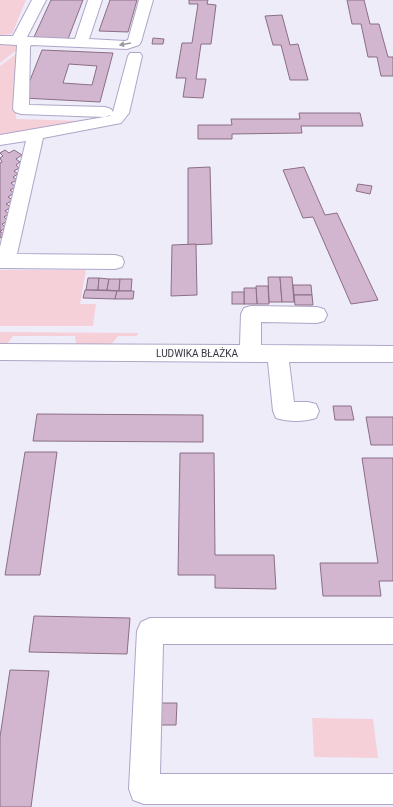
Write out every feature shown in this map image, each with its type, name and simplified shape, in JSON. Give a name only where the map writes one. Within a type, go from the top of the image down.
[{"type":"street","points":[[39,0],[22,41],[21,109],[120,112]]},
{"type":"street","points":[[80,44],[95,0]]},
{"type":"street","points":[[0,40],[122,46],[134,42],[146,0]]},
{"type":"street","points":[[0,140],[115,120],[120,112],[135,56]]},
{"type":"street","points":[[36,134],[3,261],[115,262]]},
{"type":"street","points":[[250,353],[251,314],[317,315]]},
{"type":"street","name":"LUDWIKA BŁAŻKA","points":[[0,352],[393,354]]},
{"type":"street","points":[[278,354],[284,411],[308,411]]},
{"type":"street","points":[[393,631],[150,631],[144,789],[393,789]]},
{"type":"shaded area","points":[[0,0],[26,0],[12,34],[0,35]]},
{"type":"shaded area","points":[[0,43],[20,44],[21,47],[0,63]]},
{"type":"shaded area","points":[[20,51],[16,119],[87,121],[0,136],[0,66]]},
{"type":"shaded area","points":[[0,270],[86,270],[80,304],[96,304],[93,326],[0,326]]},
{"type":"shaded area","points":[[0,332],[138,333],[137,336],[118,336],[110,346],[78,346],[75,336],[13,336],[7,344],[0,346]]},
{"type":"shaded area","points":[[312,718],[373,719],[378,758],[314,757]]},
{"type":"building","points":[[51,0],[83,0],[68,39],[34,37]]},
{"type":"building","points":[[110,0],[137,0],[128,32],[99,31]]},
{"type":"building","points":[[189,0],[208,0],[207,4],[216,5],[211,44],[201,44],[196,79],[206,79],[203,98],[183,97],[186,78],[176,78],[182,43],[192,43],[198,4],[189,4]]},
{"type":"building","points":[[347,0],[364,0],[370,24],[379,24],[388,57],[393,57],[393,76],[381,76],[377,57],[368,57],[361,24],[352,24]]},
{"type":"building","points":[[282,15],[290,45],[298,44],[308,80],[290,80],[281,45],[273,45],[265,16]]},
{"type":"building","points":[[153,38],[164,39],[163,44],[152,44]]},
{"type":"building","points":[[42,50],[113,53],[100,102],[23,98]],"holes":[[[69,64],[97,66],[92,85],[63,83]]]},
{"type":"building","points":[[299,113],[360,113],[363,126],[301,126],[302,133],[232,134],[232,139],[198,139],[198,125],[232,125],[231,119],[300,119]]},
{"type":"building","points":[[5,150],[9,153],[14,150],[22,155],[16,159],[20,162],[16,165],[19,168],[14,171],[18,174],[13,177],[17,180],[11,183],[16,187],[10,190],[14,193],[8,197],[13,200],[6,204],[11,207],[5,211],[9,214],[4,217],[8,221],[2,224],[6,228],[0,231],[0,163],[2,162],[0,158],[3,156],[0,153]]},
{"type":"building","points":[[210,167],[212,244],[188,245],[188,168]]},
{"type":"building","points":[[304,167],[325,215],[337,213],[378,300],[351,304],[313,217],[303,218],[283,170]]},
{"type":"building","points":[[358,184],[372,186],[370,194],[356,191]]},
{"type":"building","points":[[0,231],[5,235],[0,238]]},
{"type":"building","points":[[196,244],[197,295],[171,296],[172,245]]},
{"type":"building","points":[[268,277],[280,277],[282,302],[269,302]]},
{"type":"building","points":[[280,277],[292,277],[294,302],[282,302]]},
{"type":"building","points":[[88,278],[99,278],[98,290],[86,290]]},
{"type":"building","points":[[99,278],[109,279],[107,290],[98,290]]},
{"type":"building","points":[[109,279],[120,279],[119,291],[107,290]]},
{"type":"building","points":[[120,279],[132,279],[131,291],[119,291]]},
{"type":"building","points":[[293,285],[311,285],[312,295],[294,295]]},
{"type":"building","points":[[256,286],[268,286],[269,304],[257,304]]},
{"type":"building","points":[[244,288],[256,288],[257,304],[244,304]]},
{"type":"building","points":[[85,290],[117,291],[115,299],[83,298]]},
{"type":"building","points":[[117,291],[134,291],[133,299],[115,299]]},
{"type":"building","points":[[232,292],[244,292],[244,304],[232,304]]},
{"type":"building","points":[[294,295],[312,295],[313,305],[295,305]]},
{"type":"building","points":[[333,406],[351,406],[354,420],[335,420]]},
{"type":"building","points":[[37,414],[203,415],[203,442],[33,441]]},
{"type":"building","points":[[366,417],[393,417],[393,445],[371,445]]},
{"type":"building","points":[[25,452],[57,452],[40,575],[5,575]]},
{"type":"building","points":[[180,453],[214,453],[215,555],[274,555],[276,589],[215,588],[215,575],[178,575]]},
{"type":"building","points":[[362,458],[393,458],[393,581],[379,581],[381,596],[323,596],[320,563],[378,563]]},
{"type":"building","points":[[34,616],[130,618],[127,654],[29,652]]},
{"type":"building","points":[[10,670],[49,671],[31,807],[0,807],[0,737]]},
{"type":"building","points":[[155,703],[177,703],[176,725],[154,725]]}]
